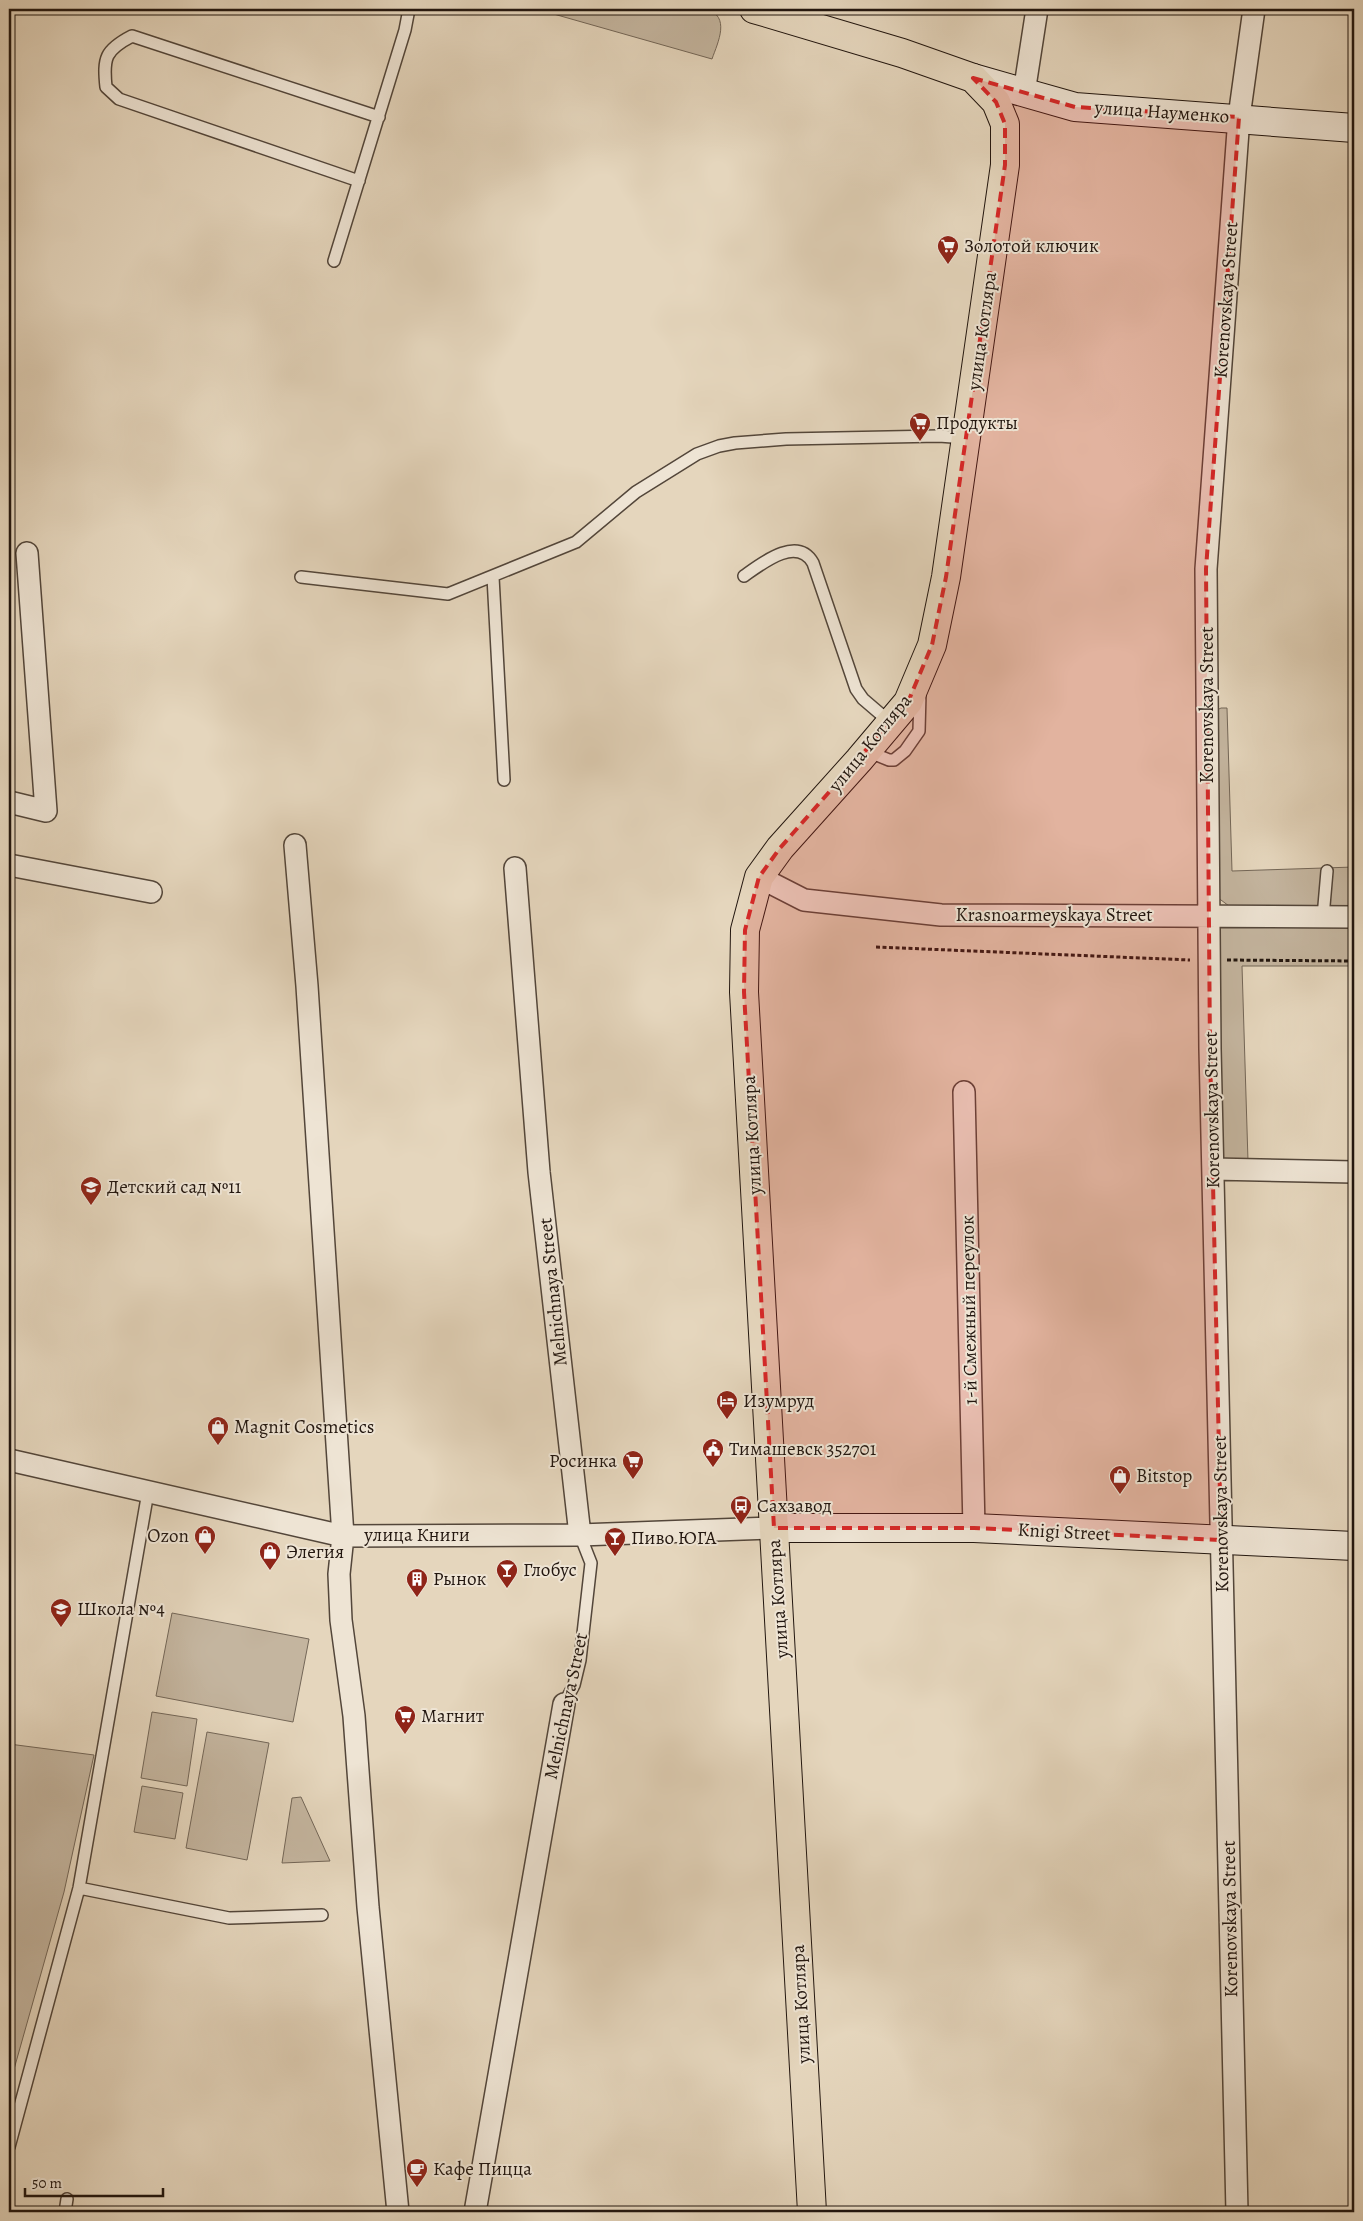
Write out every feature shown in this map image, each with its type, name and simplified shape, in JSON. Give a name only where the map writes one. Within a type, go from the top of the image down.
[{"type":"main road","name":"улица Науменко","points":[[754,9],[902,53],[973,78],[996,102],[1005,124]]},
{"type":"main road","name":"улица Котляра","points":[[812,2212],[744,992],[744,930],[759,877],[780,848],[908,702],[932,645],[946,577],[1005,165],[1005,124]]},
{"type":"street","points":[[1024,93],[1037,9]]},
{"type":"street","name":"Korenovskaya Street","points":[[1237,2212],[1208,916],[1206,569],[1239,117],[1254,9]]},
{"type":"street","name":"улица Науменко","points":[[973,78],[1074,107],[1239,117],[1354,128]]},
{"type":"street","points":[[9,802],[46,811],[27,553]]},
{"type":"street","points":[[295,845],[308,1005],[343,1536],[339,1574],[341,1620],[354,1716],[368,1907],[398,2212]]},
{"type":"street","points":[[9,866],[152,892]]},
{"type":"street","name":"Melnichnaya Street","points":[[515,868],[539,1172],[580,1535]]},
{"type":"street","name":"Krasnoarmeyskaya Street","points":[[759,877],[804,900],[941,915],[1354,917]]},
{"type":"street","name":"1-й Смежный переулок","points":[[964,1092],[974,1528]]},
{"type":"street","points":[[1213,1169],[1354,1172]]},
{"type":"street","name":"улица Книги","points":[[9,1460],[343,1536],[580,1535],[774,1528]]},
{"type":"street","name":"Knigi Street","points":[[774,1528],[974,1528],[1354,1546]]},
{"type":"street","name":"Melnichnaya Street","points":[[475,2212],[564,1704]]},
{"type":"lane","points":[[334,261],[406,30],[409,9]]},
{"type":"lane","points":[[358,181],[119,99],[106,87],[103,64],[114,45],[132,36],[379,117]]},
{"type":"lane","points":[[301,577],[448,594],[576,542],[636,492],[697,454],[720,446],[786,439],[938,436],[966,438]]},
{"type":"lane","points":[[744,576],[769,559],[790,551],[800,552],[808,556],[813,563],[856,689],[863,700],[891,723]]},
{"type":"lane","points":[[493,577],[504,780]]},
{"type":"lane","points":[[867,751],[884,760],[894,760],[905,751],[916,736],[920,726],[920,672]]},
{"type":"lane","points":[[1323,917],[1327,871]]},
{"type":"lane","points":[[9,2147],[79,1888],[148,1492]]},
{"type":"lane","name":"Melnichnaya Street","points":[[564,1704],[574,1685],[580,1660],[591,1563],[580,1535]]},
{"type":"lane","points":[[79,1888],[230,1918],[322,1915]]},
{"type":"lane","points":[[65,2212],[67,2199]]},
{"type":"path","points":[[876,947],[1209,960],[1354,961]]},
{"type":"highlighted area","points":[[973,78],[1075,107],[1239,117],[1206,569],[1210,1049],[1221,1540],[974,1528],[774,1528],[744,992],[745,930],[759,877],[780,848],[908,702],[932,645],[946,577],[1005,165],[1005,124],[996,102]]},
{"type":"shaded area","points":[[536,9],[706,9],[714,12],[718,17],[721,30],[712,59]]},
{"type":"shaded area","points":[[1227,708],[1232,871],[1354,867],[1354,909],[1229,906],[1217,897],[1215,711]]},
{"type":"shaded area","points":[[1354,923],[1354,966],[1242,966],[1248,1161],[1225,1160],[1222,1155],[1218,926]]},
{"type":"shaded area","points":[[172,1613],[309,1639],[293,1722],[156,1696]]},
{"type":"shaded area","points":[[152,1712],[197,1719],[187,1786],[141,1778]]},
{"type":"shaded area","points":[[207,1732],[269,1743],[247,1860],[186,1848]]},
{"type":"shaded area","points":[[9,1744],[94,1755],[64,1892],[9,2087]]},
{"type":"shaded area","points":[[142,1786],[183,1793],[175,1839],[134,1832]]},
{"type":"shaded area","points":[[301,1797],[330,1861],[282,1863],[292,1798]]},
{"type":"place","name":"Золотой ключик","points":[[948,265]]},
{"type":"place","name":"Продукты","points":[[920,442]]},
{"type":"place","name":"Детский сад №11","points":[[91,1206]]},
{"type":"place","name":"Изумруд","points":[[727,1420]]},
{"type":"place","name":"Magnit Cosmetics","points":[[218,1446]]},
{"type":"place","name":"Тимашевск 352701","points":[[713,1468]]},
{"type":"place","name":"Росинка","points":[[633,1480]]},
{"type":"place","name":"Bitstop","points":[[1120,1495]]},
{"type":"place","name":"Сахзавод","points":[[741,1525]]},
{"type":"place","name":"Ozon","points":[[205,1555]]},
{"type":"place","name":"Пиво ЮГА","points":[[615,1557]]},
{"type":"place","name":"Элегия","points":[[270,1571]]},
{"type":"place","name":"Глобус","points":[[507,1589]]},
{"type":"place","name":"Рынок","points":[[417,1598]]},
{"type":"place","name":"Школа №4","points":[[61,1628]]},
{"type":"place","name":"Магнит","points":[[405,1735]]},
{"type":"place","name":"Кафе Пицца","points":[[417,2188]]}]
